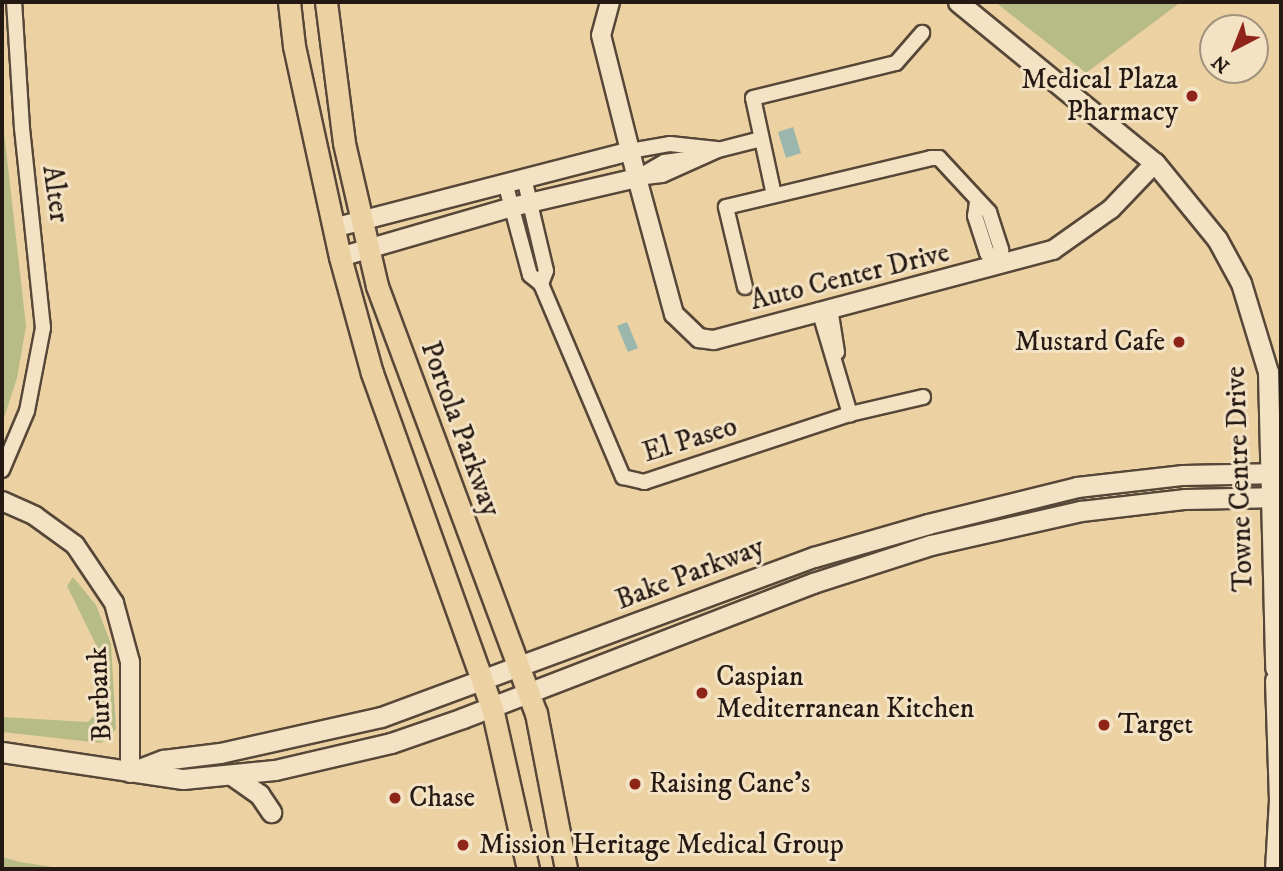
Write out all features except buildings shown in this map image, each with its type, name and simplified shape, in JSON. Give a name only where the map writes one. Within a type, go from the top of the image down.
[{"type":"main road","points":[[289,2],[294,46],[340,257],[372,373],[492,708],[528,869]]},
{"type":"main road","name":"Portola Parkway","points":[[326,2],[344,143],[377,286],[542,736],[566,869]]},
{"type":"main road","name":"Towne Centre Drive","points":[[958,2],[1155,163],[1217,239],[1244,292],[1268,372],[1276,473],[1275,674],[1280,743],[1280,799],[1275,869]]},
{"type":"main road","name":"Bake Parkway","points":[[130,773],[163,760],[220,754],[381,717],[483,683],[814,557],[928,524],[1077,487],[1183,475],[1276,473]]},
{"type":"main road","name":"Bake Parkway","points":[[2,752],[183,779],[275,770],[391,743],[492,708],[813,583],[931,545],[1081,511],[1276,496]]},
{"type":"main road","points":[[813,583],[834,566],[887,547],[928,524]]},
{"type":"main road","points":[[163,760],[201,769],[235,765],[275,770]]},
{"type":"main road","points":[[233,776],[259,794],[271,812]]},
{"type":"street","name":"Alter","points":[[2,470],[27,411],[43,328],[22,128],[14,2]]},
{"type":"street","name":"Auto Center Drive","points":[[610,2],[600,35],[674,314],[689,333],[713,340],[1072,240],[1111,209],[1155,163]]},
{"type":"street","points":[[774,195],[753,98],[895,63],[922,33]]},
{"type":"street","points":[[340,257],[521,205],[637,178],[662,175],[718,150],[761,139]]},
{"type":"street","points":[[334,228],[525,182],[630,151],[670,144],[718,150]]},
{"type":"street","points":[[744,287],[726,207],[939,158],[977,202],[975,216],[987,253],[997,262]]},
{"type":"street","name":"El Paseo","points":[[525,182],[521,205],[530,275],[541,284],[617,470],[634,482],[850,414],[922,397]]},
{"type":"street","name":"El Paseo","points":[[506,186],[521,205]]},
{"type":"street","points":[[825,309],[850,414]]},
{"type":"street","name":"Burbank","points":[[2,501],[35,516],[75,545],[114,603],[130,662],[130,773]]},
{"type":"green space","points":[[995,2],[1181,2],[1086,73]]},
{"type":"green space","points":[[2,114],[26,326],[17,378],[2,424]]},
{"type":"green space","points":[[73,577],[96,605],[111,644],[116,729],[101,743],[2,732],[2,717],[88,722],[97,712],[99,651],[67,586]]},
{"type":"green space","points":[[2,857],[20,862],[66,869],[2,869]]},
{"type":"water","points":[[793,127],[801,153],[786,158],[778,132]]},
{"type":"water","points":[[627,322],[638,348],[628,352],[617,326]]},
{"type":"place","name":"Medical Plaza Pharmacy","points":[[1192,96]]},
{"type":"place","name":"Mustard Cafe","points":[[1179,342]]},
{"type":"place","name":"Caspian Mediterranean Kitchen","points":[[702,693]]},
{"type":"place","name":"Target","points":[[1104,725]]},
{"type":"place","name":"Raising Cane's","points":[[635,784]]},
{"type":"place","name":"Chase","points":[[395,798]]},
{"type":"place","name":"Mission Heritage Medical Group","points":[[463,845]]}]
